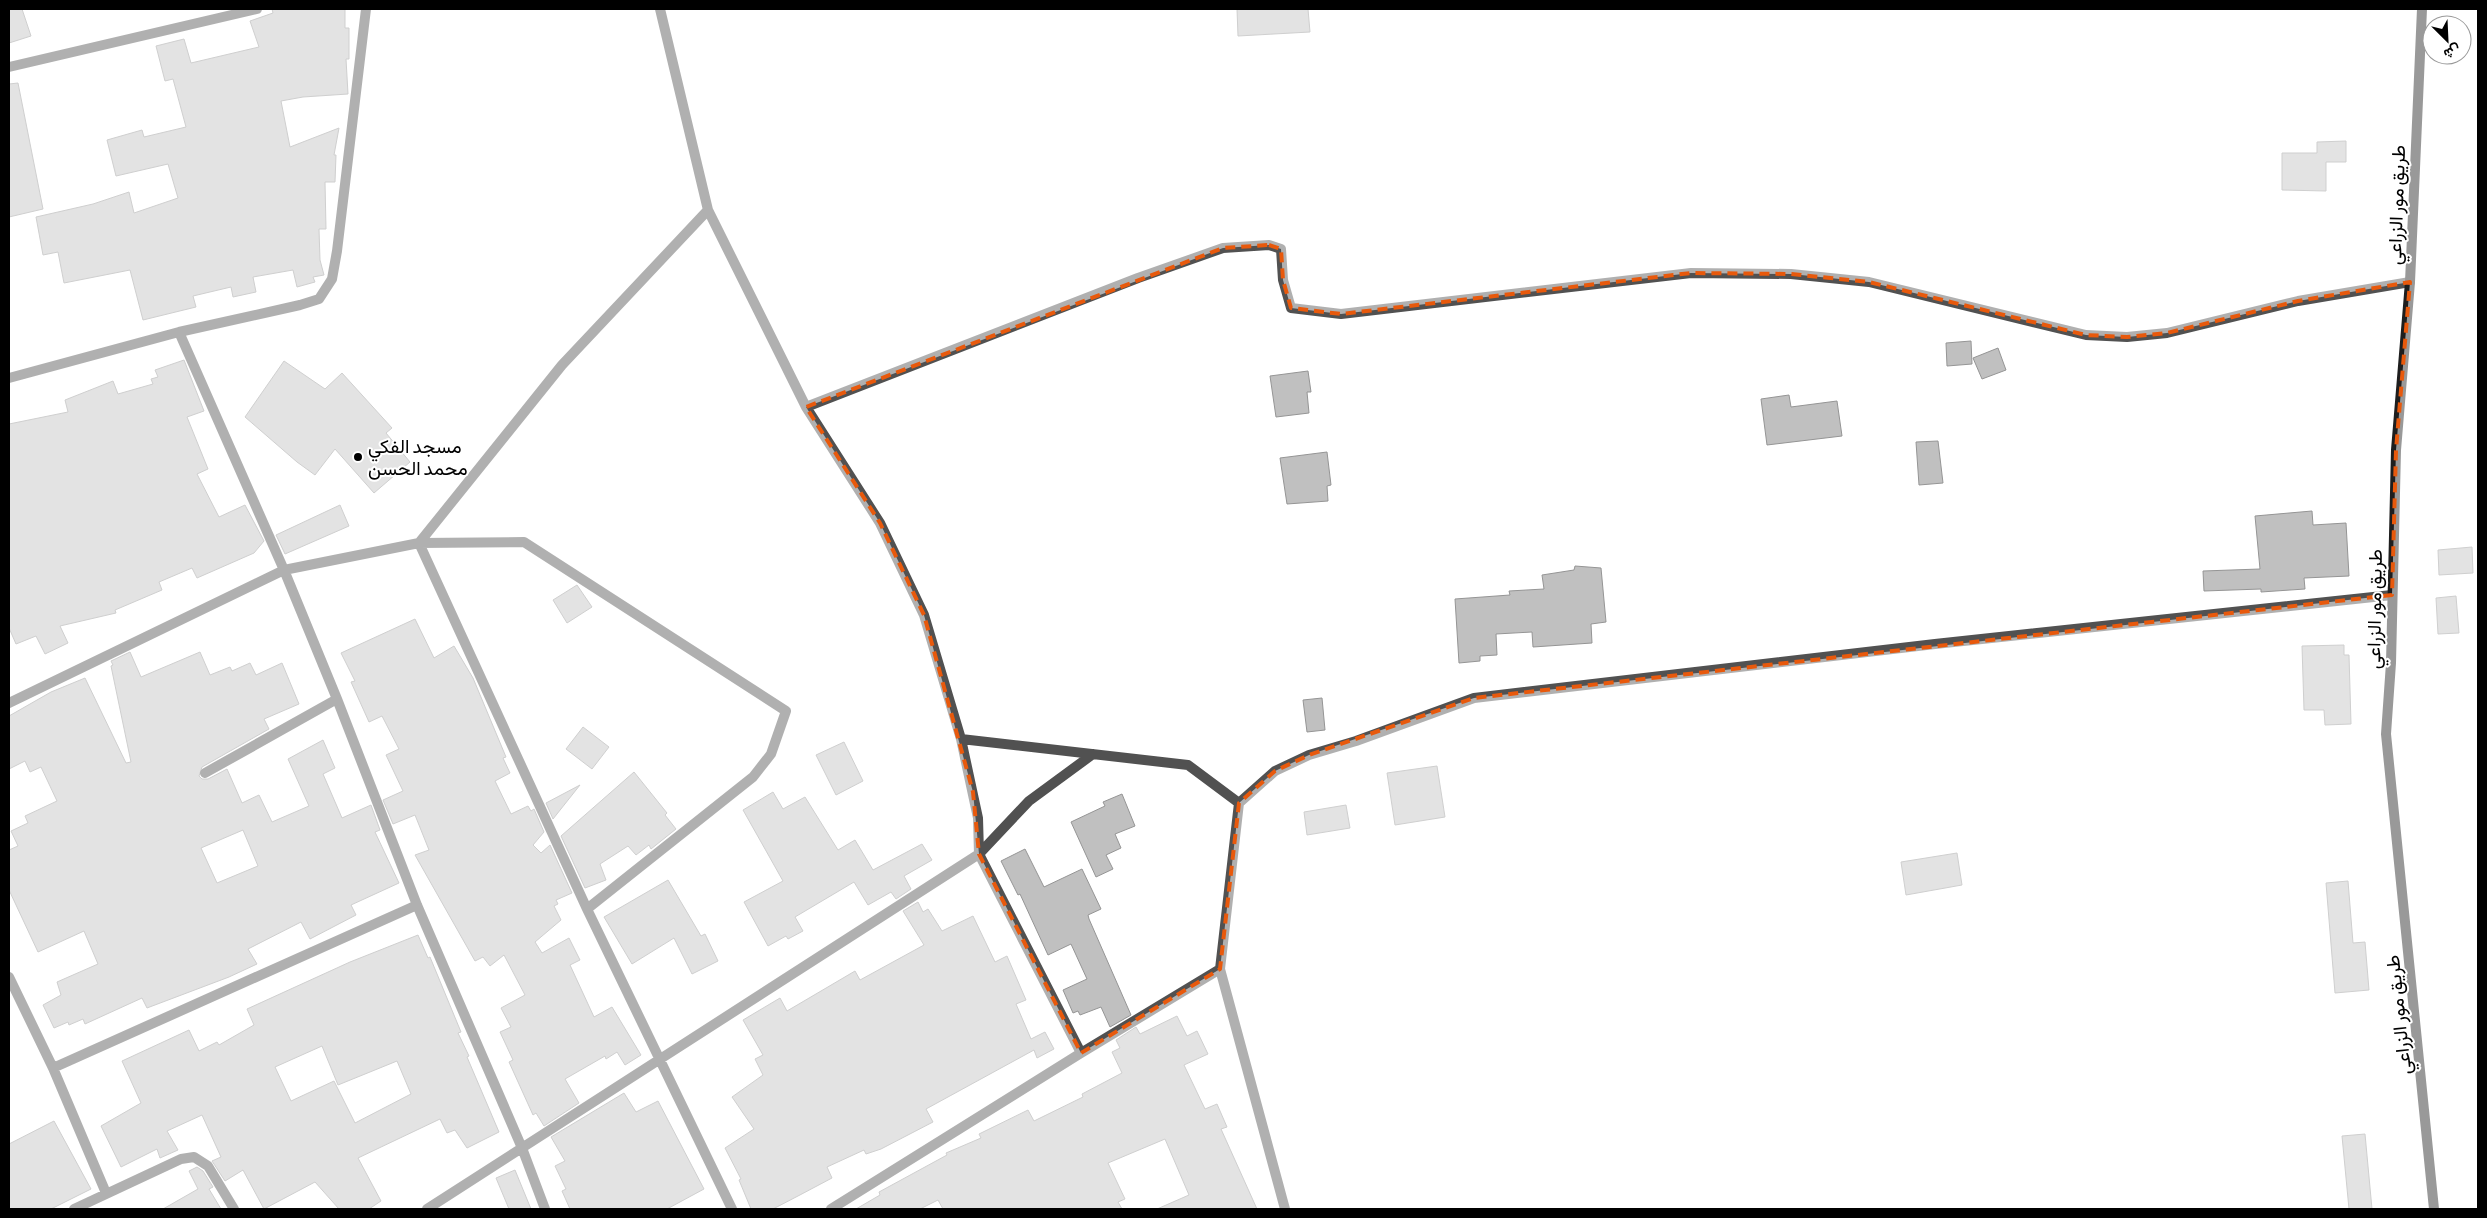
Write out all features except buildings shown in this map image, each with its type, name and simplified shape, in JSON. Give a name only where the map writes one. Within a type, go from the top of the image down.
[{"type":"street","points":[[9,67],[257,9]]},
{"type":"street","points":[[9,378],[179,332],[319,299],[332,279],[366,9]]},
{"type":"street","points":[[660,9],[708,210],[806,407],[880,523],[924,615],[961,739],[975,801],[979,854],[1081,1053]]},
{"type":"street","name":"طريق مور الزراعي","points":[[2422,9],[2410,282],[2396,450],[2391,663],[2386,734],[2434,1209]]},
{"type":"street","points":[[419,543],[562,365],[708,210]]},
{"type":"street","points":[[806,407],[1138,278],[1223,248],[1269,245],[1281,250],[1283,280],[1291,308],[1341,314],[1691,273],[1791,274],[1869,282],[2086,335],[2127,337],[2167,333],[2298,301],[2410,282]]},
{"type":"street","points":[[179,332],[284,570],[337,699],[417,905],[522,1148],[545,1209]]},
{"type":"street","points":[[9,702],[284,570],[419,543],[524,542],[786,711],[771,754],[753,777],[587,909]]},
{"type":"street","points":[[419,543],[587,909],[732,1209]]},
{"type":"street","points":[[1285,1209],[1220,969],[1239,803],[1275,772],[1309,755],[1356,741],[1474,698],[1944,643],[2392,595]]},
{"type":"street","points":[[205,773],[337,699]]},
{"type":"street","points":[[961,739],[1188,765],[1239,803]]},
{"type":"street","points":[[427,1209],[979,854],[1029,801],[1094,754]]},
{"type":"street","points":[[53,1068],[417,905]]},
{"type":"street","points":[[830,1209],[1220,969]]},
{"type":"street","points":[[9,977],[53,1068],[106,1193]]},
{"type":"street","points":[[74,1209],[181,1159],[194,1157],[208,1166],[234,1209]]},
{"type":"highlighted area","points":[[1269,245],[1281,249],[1283,280],[1291,308],[1341,314],[1691,273],[1791,274],[1869,282],[2086,335],[2127,337],[2167,333],[2298,301],[2410,282],[2396,450],[2392,595],[1474,698],[1309,755],[1275,771],[1239,803],[1220,969],[1081,1053],[979,854],[973,792],[924,615],[880,523],[806,407],[1223,248]]},
{"type":"place","name":"مسجد الفكي محمد الحسن","points":[[358,457]]}]
